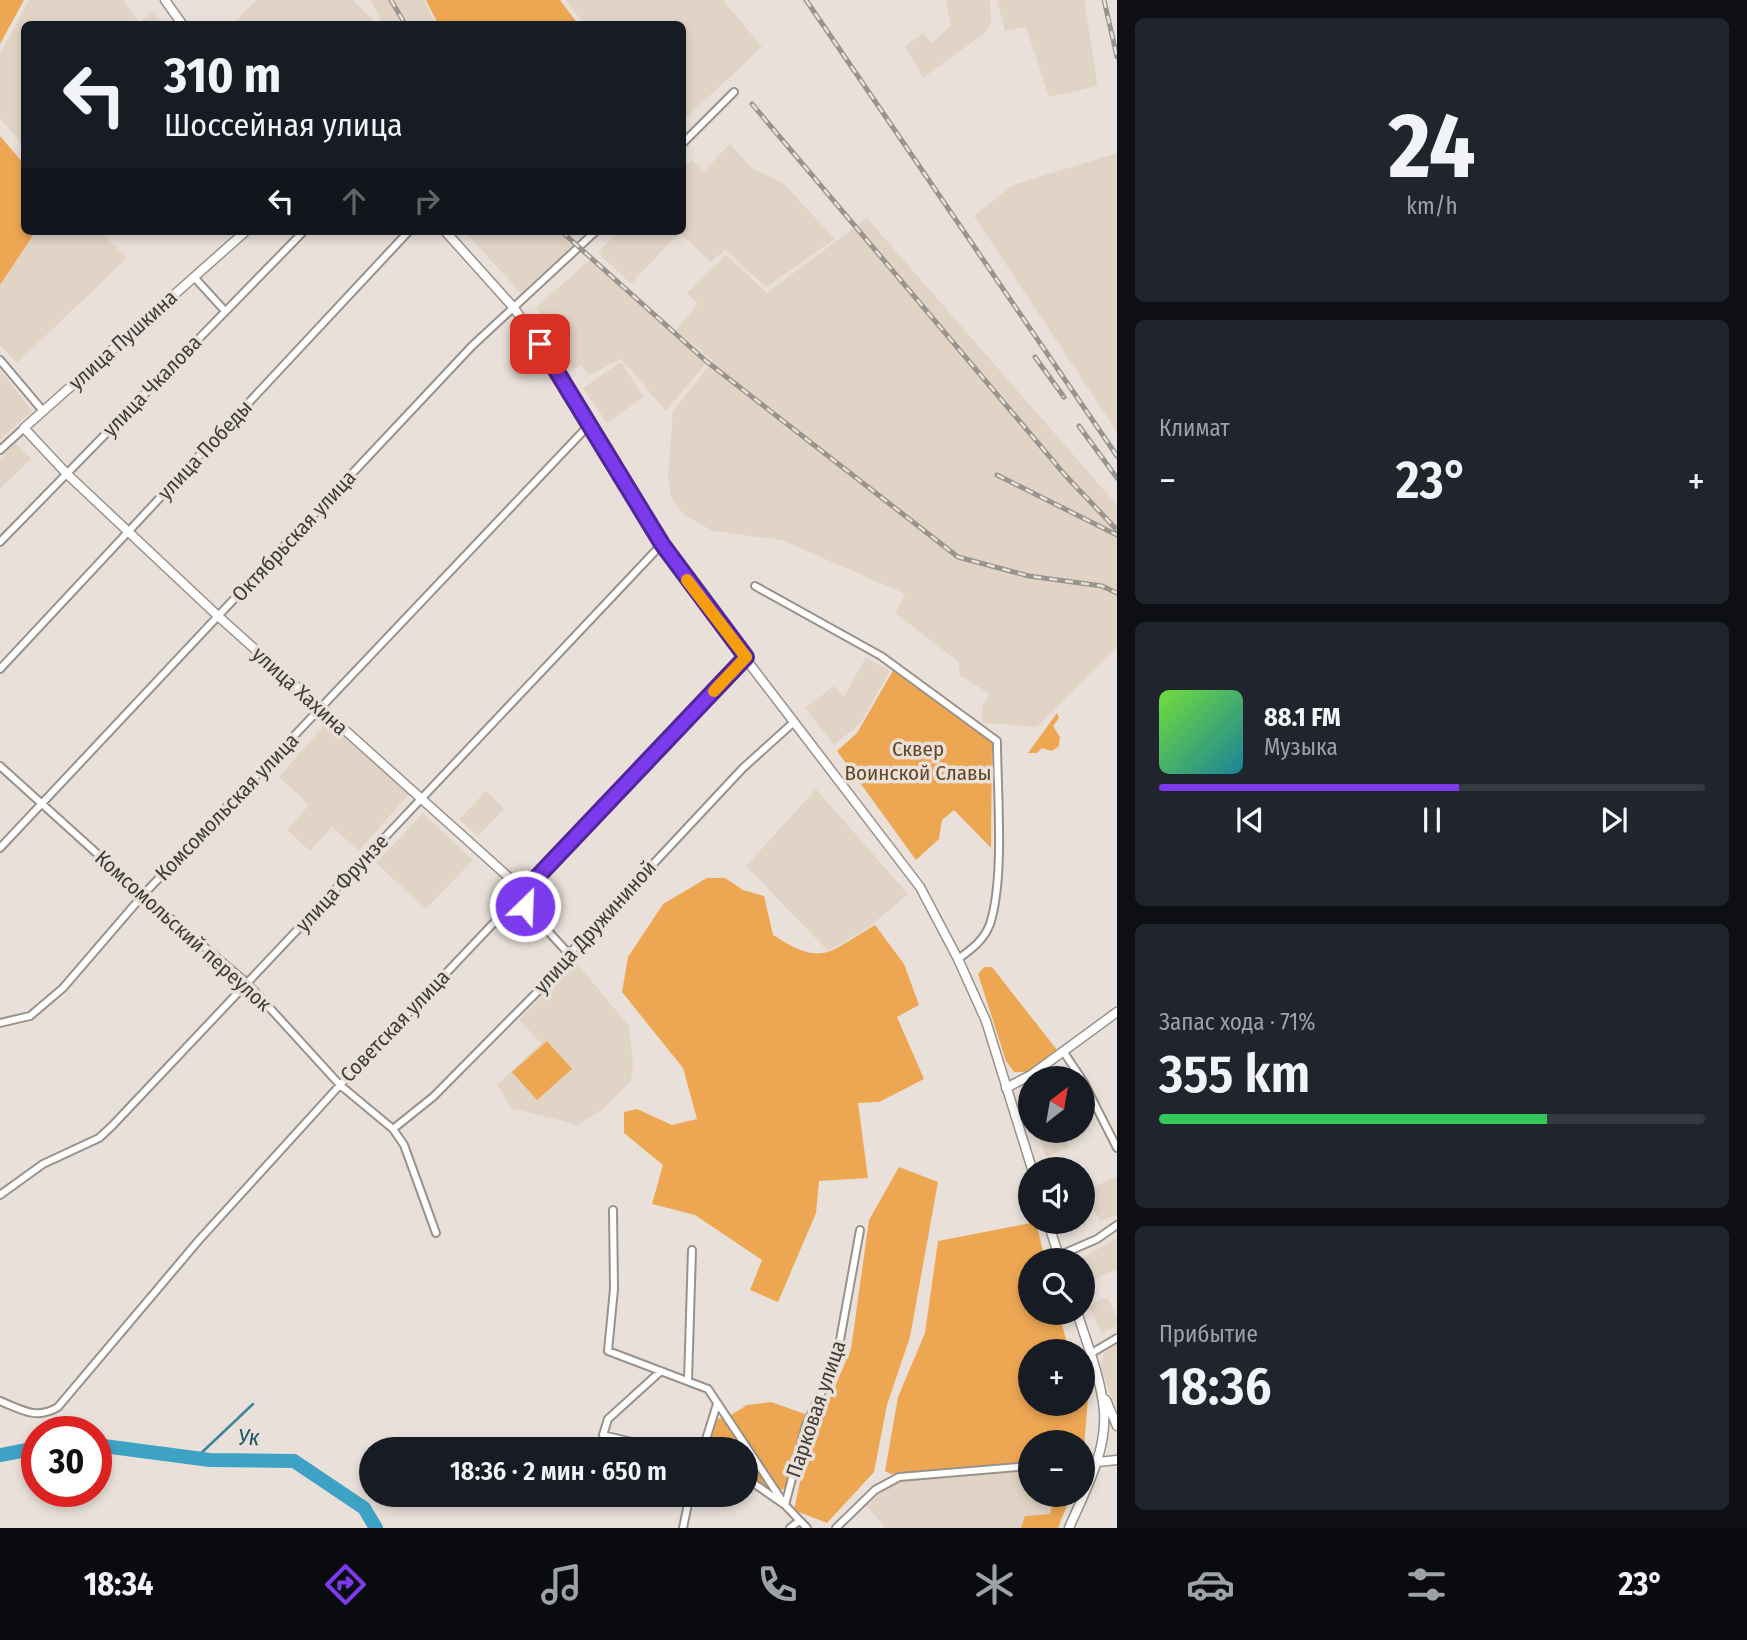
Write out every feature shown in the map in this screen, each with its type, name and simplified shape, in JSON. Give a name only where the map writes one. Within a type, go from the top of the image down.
[{"type":"street","points":[[165,0],[180,21]]},
{"type":"street","points":[[686,140],[734,92]]},
{"type":"street","name":"улица Пушкина","points":[[0,450],[241,235]]},
{"type":"street","name":"улица Чкалова","points":[[0,542],[300,235]]},
{"type":"street","name":"улица Победы","points":[[0,669],[405,235]]},
{"type":"street","points":[[449,235],[514,308],[591,424],[662,544],[793,722],[920,887],[958,959],[986,1021],[1028,1157]]},
{"type":"street","name":"Октябрьская улица","points":[[0,848],[472,346],[592,235]]},
{"type":"street","points":[[194,277],[225,311]]},
{"type":"street","points":[[0,360],[43,411]]},
{"type":"street","name":"Комсомольская улица","points":[[0,1023],[30,1016],[63,989],[143,895],[591,424]]},
{"type":"street","name":"улица Хахина","points":[[24,428],[67,474],[218,616],[524,891],[525,906],[569,954]]},
{"type":"street","name":"улица Фрунзе","points":[[0,1195],[43,1164],[99,1138],[662,544]]},
{"type":"street","points":[[755,586],[881,656],[997,741],[999,807],[994,905],[989,925],[978,944],[958,959]]},
{"type":"street","name":"Советская улица","points":[[0,1401],[29,1413],[45,1415],[58,1407],[198,1240],[340,1085],[746,657]]},
{"type":"street","name":"улица Дружининой","points":[[393,1129],[433,1097],[555,974],[569,954],[743,768],[793,722]]},
{"type":"street","name":"Комсомольский переулок","points":[[0,766],[143,895],[247,983],[340,1085],[393,1129]]},
{"type":"street","points":[[1006,1088],[1031,1075],[1117,1012]]},
{"type":"street","points":[[1063,1051],[1073,1066]]},
{"type":"street","points":[[1096,1107],[1117,1148]]},
{"type":"street","points":[[393,1129],[404,1145],[436,1233]]},
{"type":"street","name":"Парковая улица","points":[[613,1210],[614,1289],[608,1351],[708,1389],[785,1505],[807,1528]]},
{"type":"street","points":[[1079,1248],[1117,1225]]},
{"type":"street","name":"Парковая улица","points":[[785,1505],[806,1425],[830,1376],[839,1349],[860,1230]]},
{"type":"street","points":[[688,1381],[692,1250]]},
{"type":"street","points":[[1095,1351],[1117,1338]]},
{"type":"street","points":[[1095,1370],[1117,1426]]},
{"type":"street","points":[[615,1437],[603,1434],[608,1419],[661,1371]]},
{"type":"street","points":[[1069,1528],[1097,1462],[1105,1420],[1100,1387]]},
{"type":"street","points":[[707,1437],[717,1404]]},
{"type":"street","points":[[1097,1462],[1117,1460]]},
{"type":"street","points":[[835,1528],[875,1490],[899,1477],[1018,1467]]},
{"type":"street","name":"Парковая улица","points":[[758,1486],[785,1505]]},
{"type":"street","points":[[683,1528],[687,1507]]},
{"type":"street","points":[[790,1528],[799,1521]]},
{"type":"shaded area","points":[[29,0],[123,0],[138,21],[21,21],[21,142],[0,118],[0,54]]},
{"type":"shaded area","points":[[257,0],[353,0],[374,21],[235,21]]},
{"type":"shaded area","points":[[371,0],[424,0],[434,21],[381,21]]},
{"type":"shaded area","points":[[565,0],[723,0],[762,47],[688,116],[686,21],[582,21]]},
{"type":"shaded area","points":[[946,0],[990,0],[991,23],[985,33],[923,78],[905,46],[924,33],[931,43],[951,26]]},
{"type":"shaded area","points":[[997,0],[1084,0],[1098,86],[1049,97],[1026,27],[1005,31]]},
{"type":"shaded area","points":[[152,11],[162,21],[141,21]]},
{"type":"shaded area","points":[[730,144],[753,169],[782,182],[835,239],[766,287],[725,250],[711,262],[682,235],[686,235],[686,166],[692,160],[704,171]]},
{"type":"shaded area","points":[[1117,153],[1117,432],[974,216],[1013,185]]},
{"type":"shaded area","points":[[867,218],[1117,505],[1117,646],[1037,727],[982,723],[982,707],[990,694],[959,675],[959,662],[895,613],[905,594],[782,540],[713,531],[684,515],[671,497],[668,475],[673,411],[713,361],[676,330],[698,304],[687,293],[726,255],[767,293]]},
{"type":"shaded area","points":[[35,235],[104,235],[127,258],[17,363],[0,345],[0,269]]},
{"type":"shaded area","points":[[468,235],[563,235],[573,245],[521,293]]},
{"type":"shaded area","points":[[614,235],[677,235],[631,284],[598,253]]},
{"type":"shaded area","points":[[591,259],[706,363],[666,411],[621,359],[588,376],[581,365],[574,369],[536,307]]},
{"type":"shaded area","points":[[621,362],[644,397],[607,423],[583,388]]},
{"type":"shaded area","points":[[0,370],[32,411],[0,440]]},
{"type":"shaded area","points":[[15,443],[31,459],[0,489],[0,459]]},
{"type":"shaded area","points":[[866,657],[890,671],[860,724],[834,745],[805,708],[834,686],[844,697]]},
{"type":"shaded area","points":[[327,722],[409,794],[359,851],[332,827],[310,851],[287,830],[309,805],[279,777]]},
{"type":"shaded area","points":[[816,789],[908,894],[869,927],[828,951],[746,866]]},
{"type":"shaded area","points":[[486,791],[504,809],[478,836],[459,819]]},
{"type":"shaded area","points":[[423,813],[473,860],[426,909],[376,863]]},
{"type":"shaded area","points":[[575,961],[629,1026],[633,1065],[631,1081],[604,1108],[578,1125],[511,1108],[497,1085],[541,1043],[519,1020]]},
{"type":"shaded area","points":[[1041,1143],[1068,1143],[1070,1147],[1046,1157]]},
{"type":"shaded area","points":[[1117,1177],[1117,1215],[1100,1221],[1095,1212],[1095,1186]]},
{"type":"shaded area","points":[[1117,1238],[1117,1272],[1115,1270],[1095,1279],[1095,1250]]},
{"type":"shaded area","points":[[1107,1297],[1117,1318],[1117,1326],[1102,1333],[1095,1320],[1095,1303]]},
{"type":"shaded area","points":[[1117,1343],[1117,1410],[1100,1368],[1104,1353]]},
{"type":"shaded area","points":[[1018,1471],[1018,1507],[1064,1507],[1055,1528],[885,1528],[867,1506],[882,1491],[897,1482]]},
{"type":"green space","points":[[0,0],[24,0],[0,44]]},
{"type":"green space","points":[[426,0],[560,0],[576,21],[436,21]]},
{"type":"green space","points":[[0,136],[21,160],[21,235],[33,235],[0,285]]},
{"type":"green space","name":"Сквер Воинской Славы","points":[[894,669],[992,741],[991,848],[954,810],[942,820],[939,839],[916,860],[837,751],[857,733]]},
{"type":"green space","points":[[1057,713],[1059,718],[1053,726],[1060,737],[1059,746],[1052,751],[1042,748],[1037,753],[1028,753]]},
{"type":"green space","points":[[707,878],[725,878],[743,890],[764,896],[773,935],[804,951],[826,953],[875,925],[904,964],[919,1005],[897,1017],[924,1079],[879,1102],[858,1103],[868,1178],[819,1181],[816,1213],[778,1302],[750,1290],[762,1260],[695,1215],[652,1204],[663,1165],[624,1133],[624,1112],[637,1109],[672,1125],[697,1119],[683,1068],[622,992],[628,957],[663,904]]},
{"type":"green space","points":[[984,967],[992,967],[1057,1050],[1034,1066],[1018,1066],[1018,1072],[1014,1072],[1006,1061],[978,974]]},
{"type":"green space","points":[[547,1041],[572,1069],[537,1100],[512,1072]]},
{"type":"green space","points":[[899,1167],[938,1182],[910,1337],[887,1405],[874,1472],[827,1523],[794,1510],[806,1454],[851,1349],[869,1220]]},
{"type":"green space","points":[[1018,1225],[1018,1234],[1039,1234],[1042,1248],[1018,1248],[1018,1325],[1062,1325],[1066,1339],[1018,1339],[1018,1416],[1087,1416],[1085,1430],[1018,1430],[1018,1465],[891,1474],[885,1471],[898,1397],[925,1333],[938,1241]]},
{"type":"green space","points":[[771,1402],[808,1415],[797,1442],[789,1486],[781,1490],[758,1458],[758,1437],[743,1437],[728,1417],[747,1405]]},
{"type":"green space","points":[[723,1418],[736,1437],[709,1437],[715,1419]]},
{"type":"green space","points":[[758,1469],[774,1493],[758,1483]]},
{"type":"green space","points":[[1052,1507],[1066,1507],[1058,1528],[1021,1528],[1025,1516],[1050,1514]]},
{"type":"waterway","points":[[196,1458],[253,1404]]},
{"type":"waterway","name":"Ук","points":[[112,1447],[210,1460],[294,1461],[364,1508],[376,1528]]},
{"type":"waterway","name":"Ук","points":[[0,1455],[21,1451]]},
{"type":"railway","points":[[391,0],[403,21]]},
{"type":"railway","points":[[806,0],[1117,456]]},
{"type":"railway","points":[[1104,0],[1117,57]]},
{"type":"railway","points":[[752,104],[1065,475],[1117,530]]},
{"type":"railway","points":[[565,235],[706,361],[958,557],[1029,576],[1102,586],[1117,593]]},
{"type":"railway","points":[[1035,357],[1064,397]]},
{"type":"railway","points":[[1079,426],[1117,478]]},
{"type":"railway","points":[[997,475],[1117,535]]},
{"type":"slow traffic","points":[[687,580],[746,657],[714,691]]},
{"type":"route","points":[[525,906],[524,891],[746,657],[703,603],[662,544],[540,344]]}]
